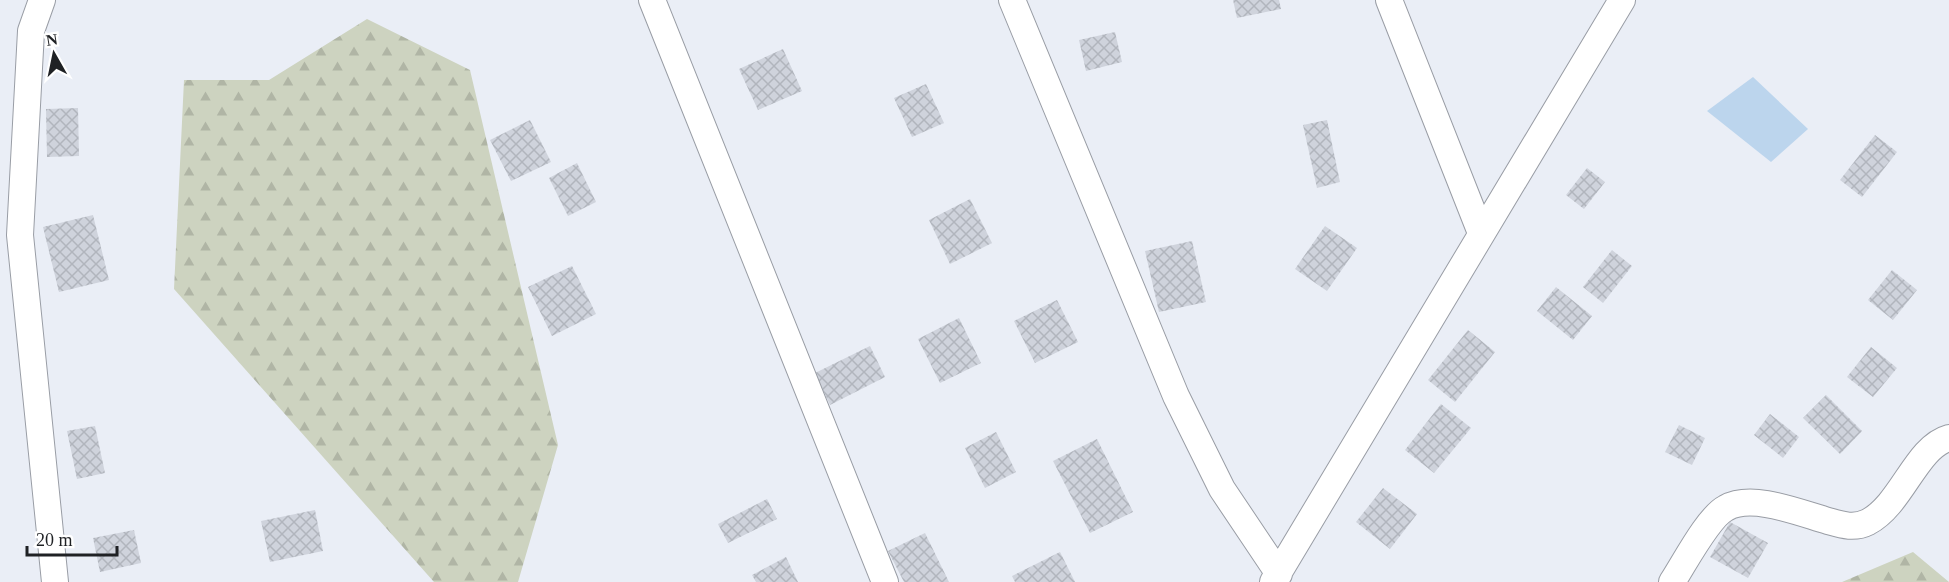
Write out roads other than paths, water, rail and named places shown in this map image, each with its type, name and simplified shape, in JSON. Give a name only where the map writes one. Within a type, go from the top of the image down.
[{"type":"street","points":[[42,0],[30,31],[20,235],[55,582]]},
{"type":"street","points":[[652,0],[885,582]]},
{"type":"street","points":[[1012,0],[1176,396],[1222,489],[1276,578],[1481,232],[1622,0]]},
{"type":"street","points":[[1389,0],[1481,232]]},
{"type":"street","points":[[1672,582],[1712,521],[1725,508],[1745,502],[1767,504],[1850,527],[1865,523],[1882,513],[1934,444],[1949,438]]},
{"type":"water","points":[[1753,77],[1808,129],[1771,162],[1707,111]]}]
